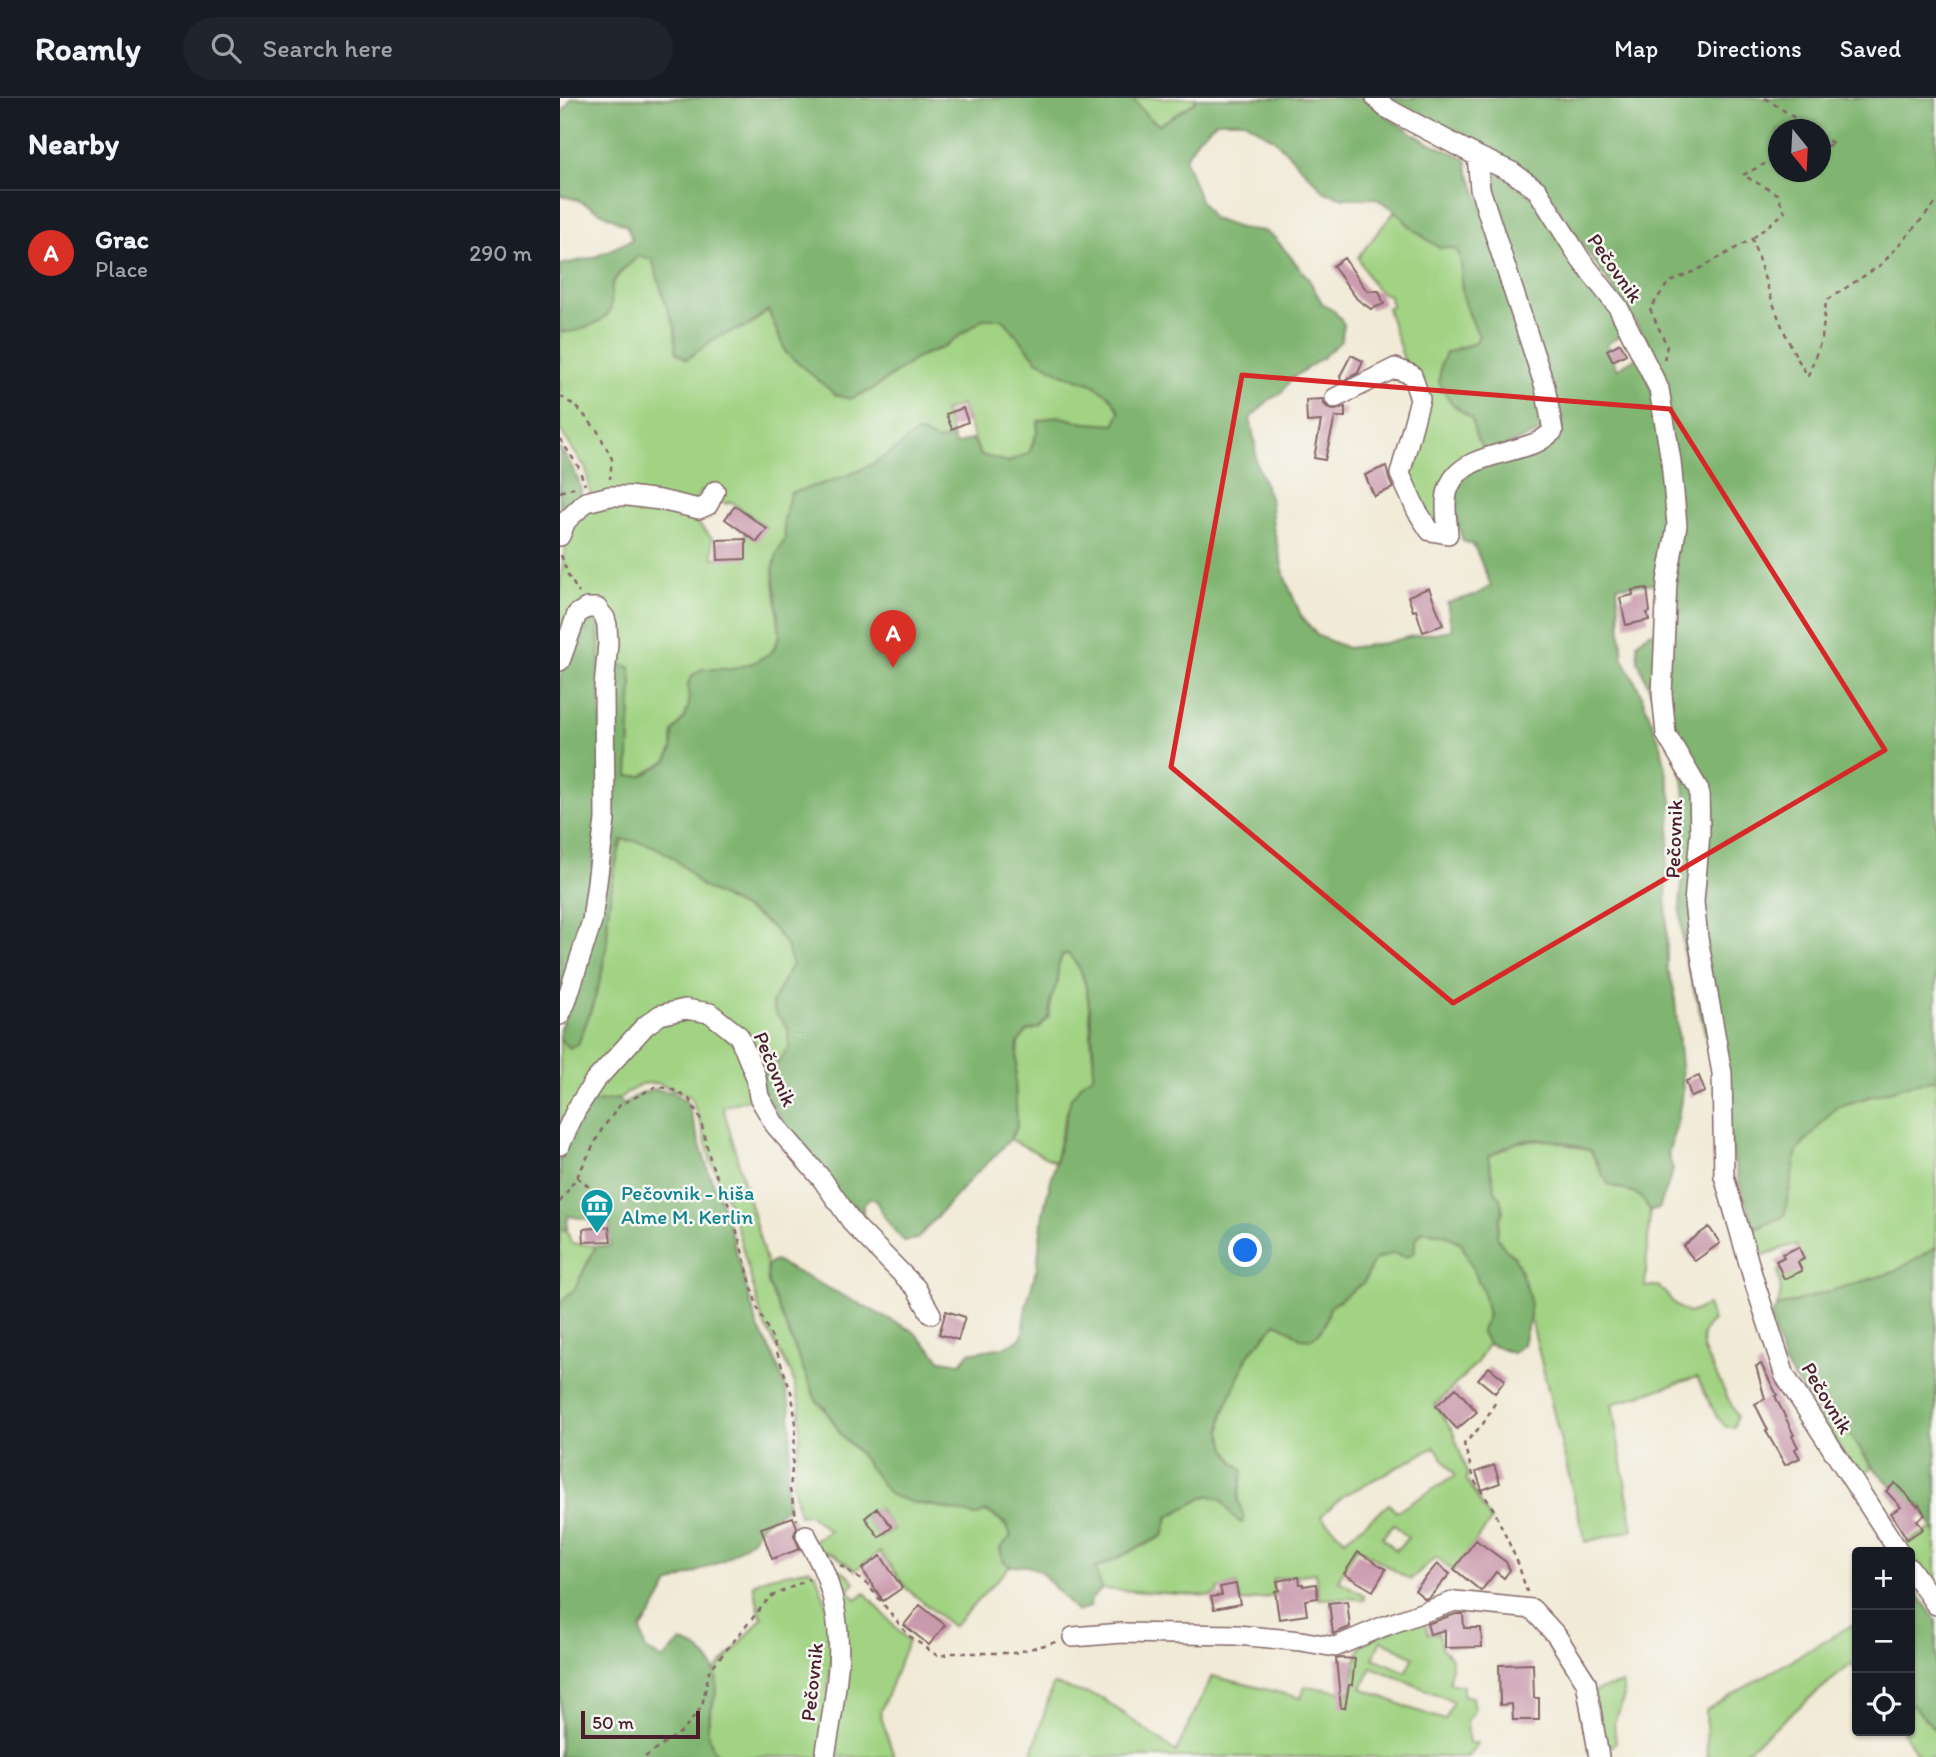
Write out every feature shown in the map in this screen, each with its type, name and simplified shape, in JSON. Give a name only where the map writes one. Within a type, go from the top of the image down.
[{"type":"street","name":"Pečovnik","points":[[1376,98],[1401,116],[1512,172],[1537,190],[1581,260],[1618,307],[1659,388],[1671,461],[1677,525],[1667,582],[1662,694],[1666,734],[1699,790],[1700,834],[1694,902],[1722,1073],[1724,1176],[1754,1282],[1785,1376],[1896,1547]]},
{"type":"street","points":[[1335,398],[1395,368],[1412,375],[1420,399],[1400,474],[1417,512],[1430,530],[1448,534],[1446,508],[1449,485],[1463,468],[1482,459],[1538,443],[1553,431],[1545,387],[1480,189],[1477,156]]},
{"type":"street","points":[[560,536],[566,522],[586,502],[610,496],[628,496],[699,509],[708,505],[715,491]]},
{"type":"street","points":[[560,660],[576,614],[587,608],[597,608],[605,618],[608,643],[604,687],[605,820],[592,921],[560,1015]]},
{"type":"street","name":"Pečovnik","points":[[560,1145],[576,1110],[594,1082],[645,1026],[660,1015],[685,1009],[710,1013],[739,1037],[756,1077],[759,1097],[775,1125],[822,1179],[854,1225],[916,1288],[931,1314]]},
{"type":"street","name":"Pečovnik","points":[[806,1535],[826,1575],[840,1634],[839,1665],[825,1757]]},
{"type":"street","points":[[1915,1575],[1936,1605]]},
{"type":"street","points":[[1073,1637],[1122,1633],[1237,1635],[1335,1647],[1455,1601],[1532,1609],[1556,1635],[1586,1682],[1599,1757]]},
{"type":"path","points":[[1765,98],[1796,119]]},
{"type":"path","points":[[1659,388],[1667,346],[1650,309],[1668,283],[1752,239],[1785,212],[1777,194],[1743,175],[1768,162]]},
{"type":"path","points":[[1752,239],[1780,321],[1796,358],[1808,376],[1822,338],[1826,301],[1882,264],[1936,203]]},
{"type":"path","points":[[560,396],[577,407],[597,430],[612,459],[610,480]]},
{"type":"path","points":[[560,439],[585,483],[560,492]]},
{"type":"path","points":[[560,552],[568,575],[587,608]]},
{"type":"path","points":[[560,1202],[577,1177],[602,1129],[620,1105],[654,1087],[670,1088],[689,1099],[700,1118],[711,1163],[732,1213],[757,1307],[772,1338],[792,1395],[796,1425],[790,1490],[796,1517],[806,1535]]},
{"type":"path","points":[[577,1177],[588,1185],[591,1223]]},
{"type":"path","points":[[1495,1402],[1483,1424],[1464,1444],[1475,1482],[1494,1510],[1518,1563],[1532,1609]]},
{"type":"highlighted area","points":[[1242,375],[1670,409],[1885,750],[1453,1003],[1171,767]]},
{"type":"green space","points":[[572,98],[1132,98],[1147,116],[1159,125],[1195,102],[1196,98],[1364,98],[1390,119],[1427,142],[1461,156],[1467,161],[1488,220],[1548,429],[1487,453],[1477,439],[1471,418],[1451,403],[1439,382],[1441,364],[1446,353],[1475,343],[1479,336],[1465,301],[1457,250],[1440,248],[1414,230],[1392,208],[1375,198],[1344,198],[1325,192],[1274,139],[1244,121],[1217,121],[1198,138],[1185,159],[1200,200],[1213,219],[1239,228],[1264,231],[1275,238],[1308,278],[1322,303],[1335,312],[1344,324],[1341,341],[1291,379],[1281,394],[1270,399],[1250,418],[1256,463],[1270,497],[1273,526],[1285,578],[1302,618],[1318,636],[1347,648],[1452,630],[1447,603],[1475,595],[1491,586],[1474,545],[1463,541],[1455,514],[1452,495],[1461,475],[1559,434],[1563,419],[1527,332],[1485,172],[1494,169],[1531,196],[1627,332],[1607,344],[1617,369],[1640,355],[1652,393],[1672,522],[1659,583],[1617,586],[1623,659],[1638,687],[1661,745],[1672,801],[1666,872],[1667,968],[1674,989],[1683,1089],[1668,1154],[1673,1170],[1659,1209],[1650,1211],[1637,1194],[1608,1184],[1591,1151],[1574,1145],[1528,1140],[1488,1157],[1503,1211],[1497,1237],[1515,1257],[1529,1294],[1530,1315],[1523,1344],[1513,1353],[1488,1344],[1481,1330],[1488,1316],[1483,1291],[1461,1243],[1444,1234],[1423,1231],[1415,1240],[1415,1252],[1406,1257],[1393,1253],[1374,1260],[1364,1282],[1330,1307],[1325,1324],[1312,1339],[1300,1338],[1276,1323],[1248,1355],[1223,1413],[1221,1432],[1233,1461],[1243,1470],[1238,1500],[1244,1518],[1242,1523],[1234,1518],[1221,1499],[1208,1495],[1168,1517],[1163,1536],[1095,1568],[1102,1589],[1091,1599],[1090,1607],[1076,1611],[1039,1570],[1027,1566],[1010,1566],[1002,1560],[1000,1548],[1011,1536],[1006,1524],[987,1511],[975,1516],[890,1495],[855,1448],[842,1436],[825,1408],[816,1400],[768,1283],[767,1265],[775,1261],[913,1331],[941,1360],[961,1363],[969,1353],[1004,1347],[1019,1340],[1023,1333],[1026,1306],[1037,1267],[1043,1213],[1071,1098],[1084,1081],[1093,1076],[1093,1040],[1088,996],[1083,976],[1072,958],[1067,953],[1062,956],[1049,1016],[1039,1028],[1027,1031],[1018,1043],[1015,1080],[1017,1127],[1010,1139],[917,1239],[904,1241],[888,1222],[876,1200],[870,1198],[863,1205],[863,1219],[856,1223],[813,1168],[755,1079],[778,1062],[789,1047],[788,1027],[776,1014],[772,1003],[792,964],[785,944],[759,917],[702,886],[684,867],[663,851],[647,844],[621,840],[610,895],[606,951],[595,999],[578,1044],[569,1048],[560,1039],[560,1029],[577,987],[594,929],[609,662],[630,667],[632,679],[628,776],[642,776],[667,761],[672,749],[673,732],[685,717],[689,704],[688,683],[693,675],[702,669],[732,669],[753,663],[772,652],[780,635],[773,570],[785,539],[784,520],[790,493],[841,478],[871,465],[914,434],[922,433],[937,441],[953,438],[955,445],[973,439],[980,455],[1009,462],[1029,453],[1037,433],[1038,421],[1057,416],[1085,423],[1114,425],[1120,412],[1110,396],[1092,384],[1062,374],[1037,360],[1003,319],[983,319],[943,347],[918,357],[873,389],[850,399],[836,395],[786,353],[768,310],[750,325],[717,337],[687,359],[676,352],[675,328],[652,259],[639,256],[614,280],[610,309],[606,316],[579,330],[560,331],[560,265],[595,257],[632,240],[627,226],[578,200],[560,195],[560,116]]},
{"type":"green space","points":[[1132,98],[1196,98],[1195,102],[1159,125],[1147,116]]},
{"type":"green space","points":[[1385,98],[1936,98],[1936,1079],[1836,1107],[1797,1151],[1784,1216],[1755,1228],[1739,1182],[1713,1065],[1684,955],[1680,906],[1687,814],[1683,779],[1672,741],[1638,661],[1637,643],[1649,633],[1666,631],[1676,570],[1664,389],[1651,350],[1637,324],[1541,184]]},
{"type":"green space","points":[[1395,211],[1414,230],[1439,248],[1457,250],[1465,301],[1479,336],[1475,343],[1456,348],[1451,403],[1471,418],[1477,439],[1487,453],[1445,527],[1429,521],[1405,466],[1415,469],[1421,447],[1411,441],[1419,424],[1405,363],[1387,308],[1392,306],[1389,295],[1374,286],[1358,257]]},
{"type":"green space","points":[[638,256],[652,259],[675,328],[676,352],[687,359],[717,337],[750,325],[768,310],[786,353],[862,393],[873,389],[918,357],[943,347],[983,319],[1003,319],[1062,374],[1092,384],[1110,396],[1120,412],[1114,425],[1085,423],[1057,416],[1037,433],[1029,453],[1009,462],[980,455],[962,405],[944,411],[953,438],[937,441],[922,433],[914,434],[896,451],[870,467],[828,483],[790,493],[784,520],[785,539],[773,570],[780,635],[772,652],[753,663],[732,669],[702,669],[688,683],[689,704],[685,717],[673,732],[672,749],[667,761],[642,776],[628,777],[632,679],[609,662],[560,645],[560,582],[569,525],[600,502],[688,513],[712,538],[713,558],[744,556],[745,532],[756,540],[766,527],[730,501],[727,504],[709,496],[710,492],[701,491],[692,505],[591,496],[586,469],[560,430],[560,331],[579,330],[606,316],[610,309],[614,281]]},
{"type":"green space","points":[[560,448],[577,478],[581,499],[560,520]]},
{"type":"green space","points":[[589,612],[598,617],[602,761],[592,883],[560,1010],[560,675],[570,658],[578,619]]},
{"type":"green space","points":[[622,839],[640,841],[663,851],[684,867],[702,886],[759,917],[778,934],[788,949],[792,964],[772,1003],[776,1014],[788,1027],[789,1047],[778,1062],[755,1079],[735,1028],[663,1008],[560,1131],[560,1039],[569,1048],[578,1044],[595,999],[606,951],[610,895]]},
{"type":"green space","points":[[1067,953],[1076,964],[1086,990],[1094,1064],[1093,1076],[1083,1083],[1070,1103],[1055,1162],[1010,1139],[1017,1127],[1015,1080],[1018,1043],[1027,1031],[1039,1028],[1049,1016],[1051,999],[1058,981],[1058,967],[1062,956]]},
{"type":"green space","points":[[696,1012],[739,1048],[752,1098],[723,1107],[767,1265],[768,1283],[816,1400],[841,1435],[911,1500],[929,1505],[983,1511],[1004,1524],[1011,1537],[1002,1560],[1010,1566],[953,1627],[907,1589],[880,1552],[855,1570],[835,1555],[818,1550],[814,1540],[829,1531],[809,1514],[799,1515],[793,1484],[800,1434],[800,1405],[791,1373],[763,1322],[733,1214],[711,1161],[691,1097],[658,1083],[641,1084],[618,1099],[584,1104],[649,1027]],"holes":[[[878,1508],[893,1529],[880,1538],[865,1517]]]},
{"type":"green space","points":[[1936,1079],[1936,1247],[1894,1272],[1777,1307],[1781,1293],[1778,1271],[1802,1262],[1796,1244],[1763,1255],[1741,1236],[1784,1216],[1797,1151],[1836,1107]]},
{"type":"green space","points":[[654,1089],[671,1092],[687,1102],[709,1173],[724,1209],[758,1328],[784,1382],[790,1408],[791,1441],[786,1484],[788,1508],[765,1521],[751,1540],[724,1560],[669,1584],[641,1629],[645,1648],[663,1660],[680,1642],[694,1647],[711,1664],[717,1686],[708,1733],[714,1751],[724,1757],[560,1757],[560,1308],[564,1298],[574,1290],[596,1246],[610,1246],[610,1223],[568,1216],[567,1230],[560,1229],[560,1155],[571,1126],[584,1104],[618,1099],[623,1105],[639,1094]]},
{"type":"green space","points":[[1551,1140],[1591,1151],[1602,1175],[1616,1188],[1631,1190],[1643,1197],[1650,1211],[1645,1287],[1658,1286],[1676,1306],[1690,1313],[1707,1305],[1713,1321],[1703,1334],[1704,1351],[1737,1416],[1734,1427],[1726,1427],[1717,1417],[1697,1377],[1612,1404],[1633,1530],[1585,1542],[1530,1315],[1529,1294],[1515,1257],[1497,1237],[1500,1198],[1495,1190],[1488,1157],[1517,1142]]},
{"type":"green space","points":[[560,1229],[567,1230],[571,1243],[596,1246],[574,1290],[564,1298],[560,1308]]},
{"type":"green space","points":[[1423,1231],[1444,1234],[1462,1243],[1483,1291],[1488,1316],[1481,1330],[1488,1344],[1476,1364],[1435,1405],[1453,1432],[1468,1476],[1466,1479],[1491,1521],[1453,1571],[1436,1557],[1410,1580],[1357,1547],[1338,1580],[1364,1595],[1364,1600],[1319,1599],[1315,1573],[1273,1579],[1274,1596],[1241,1602],[1236,1584],[1218,1589],[1218,1593],[1209,1596],[1102,1589],[1095,1569],[1163,1536],[1168,1517],[1208,1495],[1221,1499],[1234,1518],[1242,1523],[1244,1518],[1238,1500],[1243,1470],[1233,1461],[1221,1432],[1223,1413],[1248,1355],[1276,1323],[1300,1338],[1325,1324],[1330,1307],[1364,1282],[1374,1260],[1412,1241]],"holes":[[[1435,1447],[1455,1476],[1396,1512],[1389,1504],[1345,1540],[1321,1516],[1343,1496]],[[1394,1524],[1408,1538],[1396,1550],[1382,1537]]]},
{"type":"green space","points":[[1936,1247],[1936,1534],[1920,1505],[1911,1507],[1873,1467],[1824,1402],[1818,1397],[1805,1395],[1784,1363],[1770,1318],[1777,1307],[1894,1272]]},
{"type":"green space","points":[[1805,1395],[1818,1397],[1824,1402],[1872,1468],[1859,1476]]},
{"type":"green space","points":[[1933,1528],[1936,1534],[1936,1596],[1915,1565],[1915,1547],[1901,1545]]},
{"type":"green space","points":[[833,1566],[855,1582],[848,1591],[857,1600],[865,1593],[908,1641],[880,1713],[894,1757],[829,1757],[842,1667],[828,1569]]},
{"type":"green space","points":[[809,1569],[816,1574],[835,1630],[821,1757],[724,1757],[714,1751],[707,1729],[717,1686],[714,1673],[763,1617],[753,1584],[769,1577]]},
{"type":"green space","points":[[1915,1590],[1936,1620],[1936,1731],[1915,1708]]},
{"type":"green space","points":[[1422,1617],[1428,1634],[1439,1633],[1442,1649],[1452,1658],[1449,1683],[1463,1686],[1463,1695],[1472,1697],[1474,1711],[1467,1721],[1469,1743],[1478,1743],[1467,1757],[1031,1757],[1053,1684],[1102,1698],[1176,1752],[1212,1676],[1301,1698],[1305,1686],[1350,1693],[1358,1652],[1363,1643]],"holes":[[[1381,1640],[1414,1657],[1406,1672],[1373,1658]],[[1372,1667],[1453,1701],[1445,1720],[1362,1688]]]},
{"type":"green space","points":[[1852,1625],[1852,1665],[1739,1757],[1707,1757],[1706,1710]]},
{"type":"green space","points":[[1622,1683],[1624,1699],[1614,1722],[1616,1743],[1605,1750],[1592,1692]]},
{"type":"green space","points":[[1915,1708],[1936,1731],[1936,1757],[1919,1757],[1905,1736],[1915,1736]]},
{"type":"building","points":[[1344,258],[1367,291],[1379,291],[1384,304],[1371,309],[1357,299],[1333,266]]},
{"type":"building","points":[[1620,343],[1626,354],[1613,361],[1607,350]]},
{"type":"building","points":[[1351,355],[1363,361],[1358,373],[1341,382],[1340,376]]},
{"type":"building","points":[[1323,399],[1329,409],[1345,407],[1345,417],[1335,417],[1325,460],[1314,458],[1321,421],[1307,422],[1306,400]]},
{"type":"building","points":[[963,408],[968,422],[952,429],[946,414]]},
{"type":"building","points":[[1386,466],[1393,488],[1374,496],[1365,475]]},
{"type":"building","points":[[735,506],[767,529],[757,542],[725,519]]},
{"type":"building","points":[[746,539],[746,559],[718,560],[717,540]]},
{"type":"building","points":[[1429,588],[1443,625],[1423,632],[1408,596]]},
{"type":"building","points":[[1647,588],[1649,620],[1626,625],[1620,598],[1633,595],[1632,590]]},
{"type":"building","points":[[1699,1076],[1705,1092],[1691,1097],[1686,1081]]},
{"type":"building","name":"Pečovnik - hiša Alme M. Kerlin","points":[[609,1227],[611,1241],[584,1242],[583,1229]]},
{"type":"building","points":[[1709,1227],[1720,1243],[1695,1261],[1683,1246]]},
{"type":"building","points":[[1799,1247],[1804,1259],[1798,1262],[1802,1271],[1784,1279],[1776,1261],[1784,1257],[1782,1254]]},
{"type":"building","points":[[946,1311],[965,1317],[958,1340],[939,1334]]},
{"type":"building","points":[[1761,1364],[1798,1447],[1795,1449],[1800,1458],[1785,1465],[1755,1404],[1765,1399],[1756,1366]]},
{"type":"building","points":[[1489,1367],[1505,1380],[1495,1393],[1478,1379]]},
{"type":"building","points":[[1456,1388],[1477,1412],[1457,1429],[1436,1406]]},
{"type":"building","points":[[1494,1465],[1500,1483],[1482,1490],[1476,1472]]},
{"type":"building","points":[[1895,1483],[1919,1505],[1925,1515],[1917,1520],[1923,1529],[1907,1539],[1891,1513],[1901,1507],[1886,1491]]},
{"type":"building","points":[[877,1508],[892,1527],[879,1537],[865,1518]]},
{"type":"building","points":[[793,1517],[797,1527],[794,1535],[800,1549],[772,1559],[761,1528]]},
{"type":"building","points":[[1476,1540],[1506,1562],[1510,1570],[1504,1578],[1496,1572],[1481,1591],[1454,1569]]},
{"type":"building","points":[[1358,1552],[1386,1569],[1373,1591],[1344,1574]]},
{"type":"building","points":[[881,1556],[902,1588],[883,1601],[862,1569]]},
{"type":"building","points":[[1437,1564],[1450,1574],[1430,1597],[1425,1599],[1415,1590]]},
{"type":"building","points":[[1299,1577],[1303,1586],[1316,1584],[1318,1598],[1305,1600],[1307,1615],[1279,1619],[1275,1591],[1279,1590],[1277,1581]]},
{"type":"building","points":[[1236,1584],[1240,1604],[1214,1609],[1211,1597],[1222,1595],[1220,1587]]},
{"type":"building","points":[[1347,1601],[1350,1627],[1333,1634],[1329,1603]]},
{"type":"building","points":[[920,1605],[945,1625],[929,1645],[904,1625]]},
{"type":"building","points":[[1463,1614],[1464,1628],[1481,1628],[1482,1647],[1445,1648],[1445,1630],[1430,1634],[1427,1624]]},
{"type":"building","points":[[1336,1659],[1355,1659],[1352,1685],[1349,1685],[1345,1708],[1341,1708]]},
{"type":"building","points":[[1533,1664],[1534,1698],[1539,1698],[1539,1720],[1513,1720],[1512,1704],[1500,1705],[1499,1665]]},
{"type":"place","name":"Grac","points":[[893,668]]},
{"type":"place","name":"Pečovnik - hiša Alme M. Kerlin","points":[[597,1235]]}]
